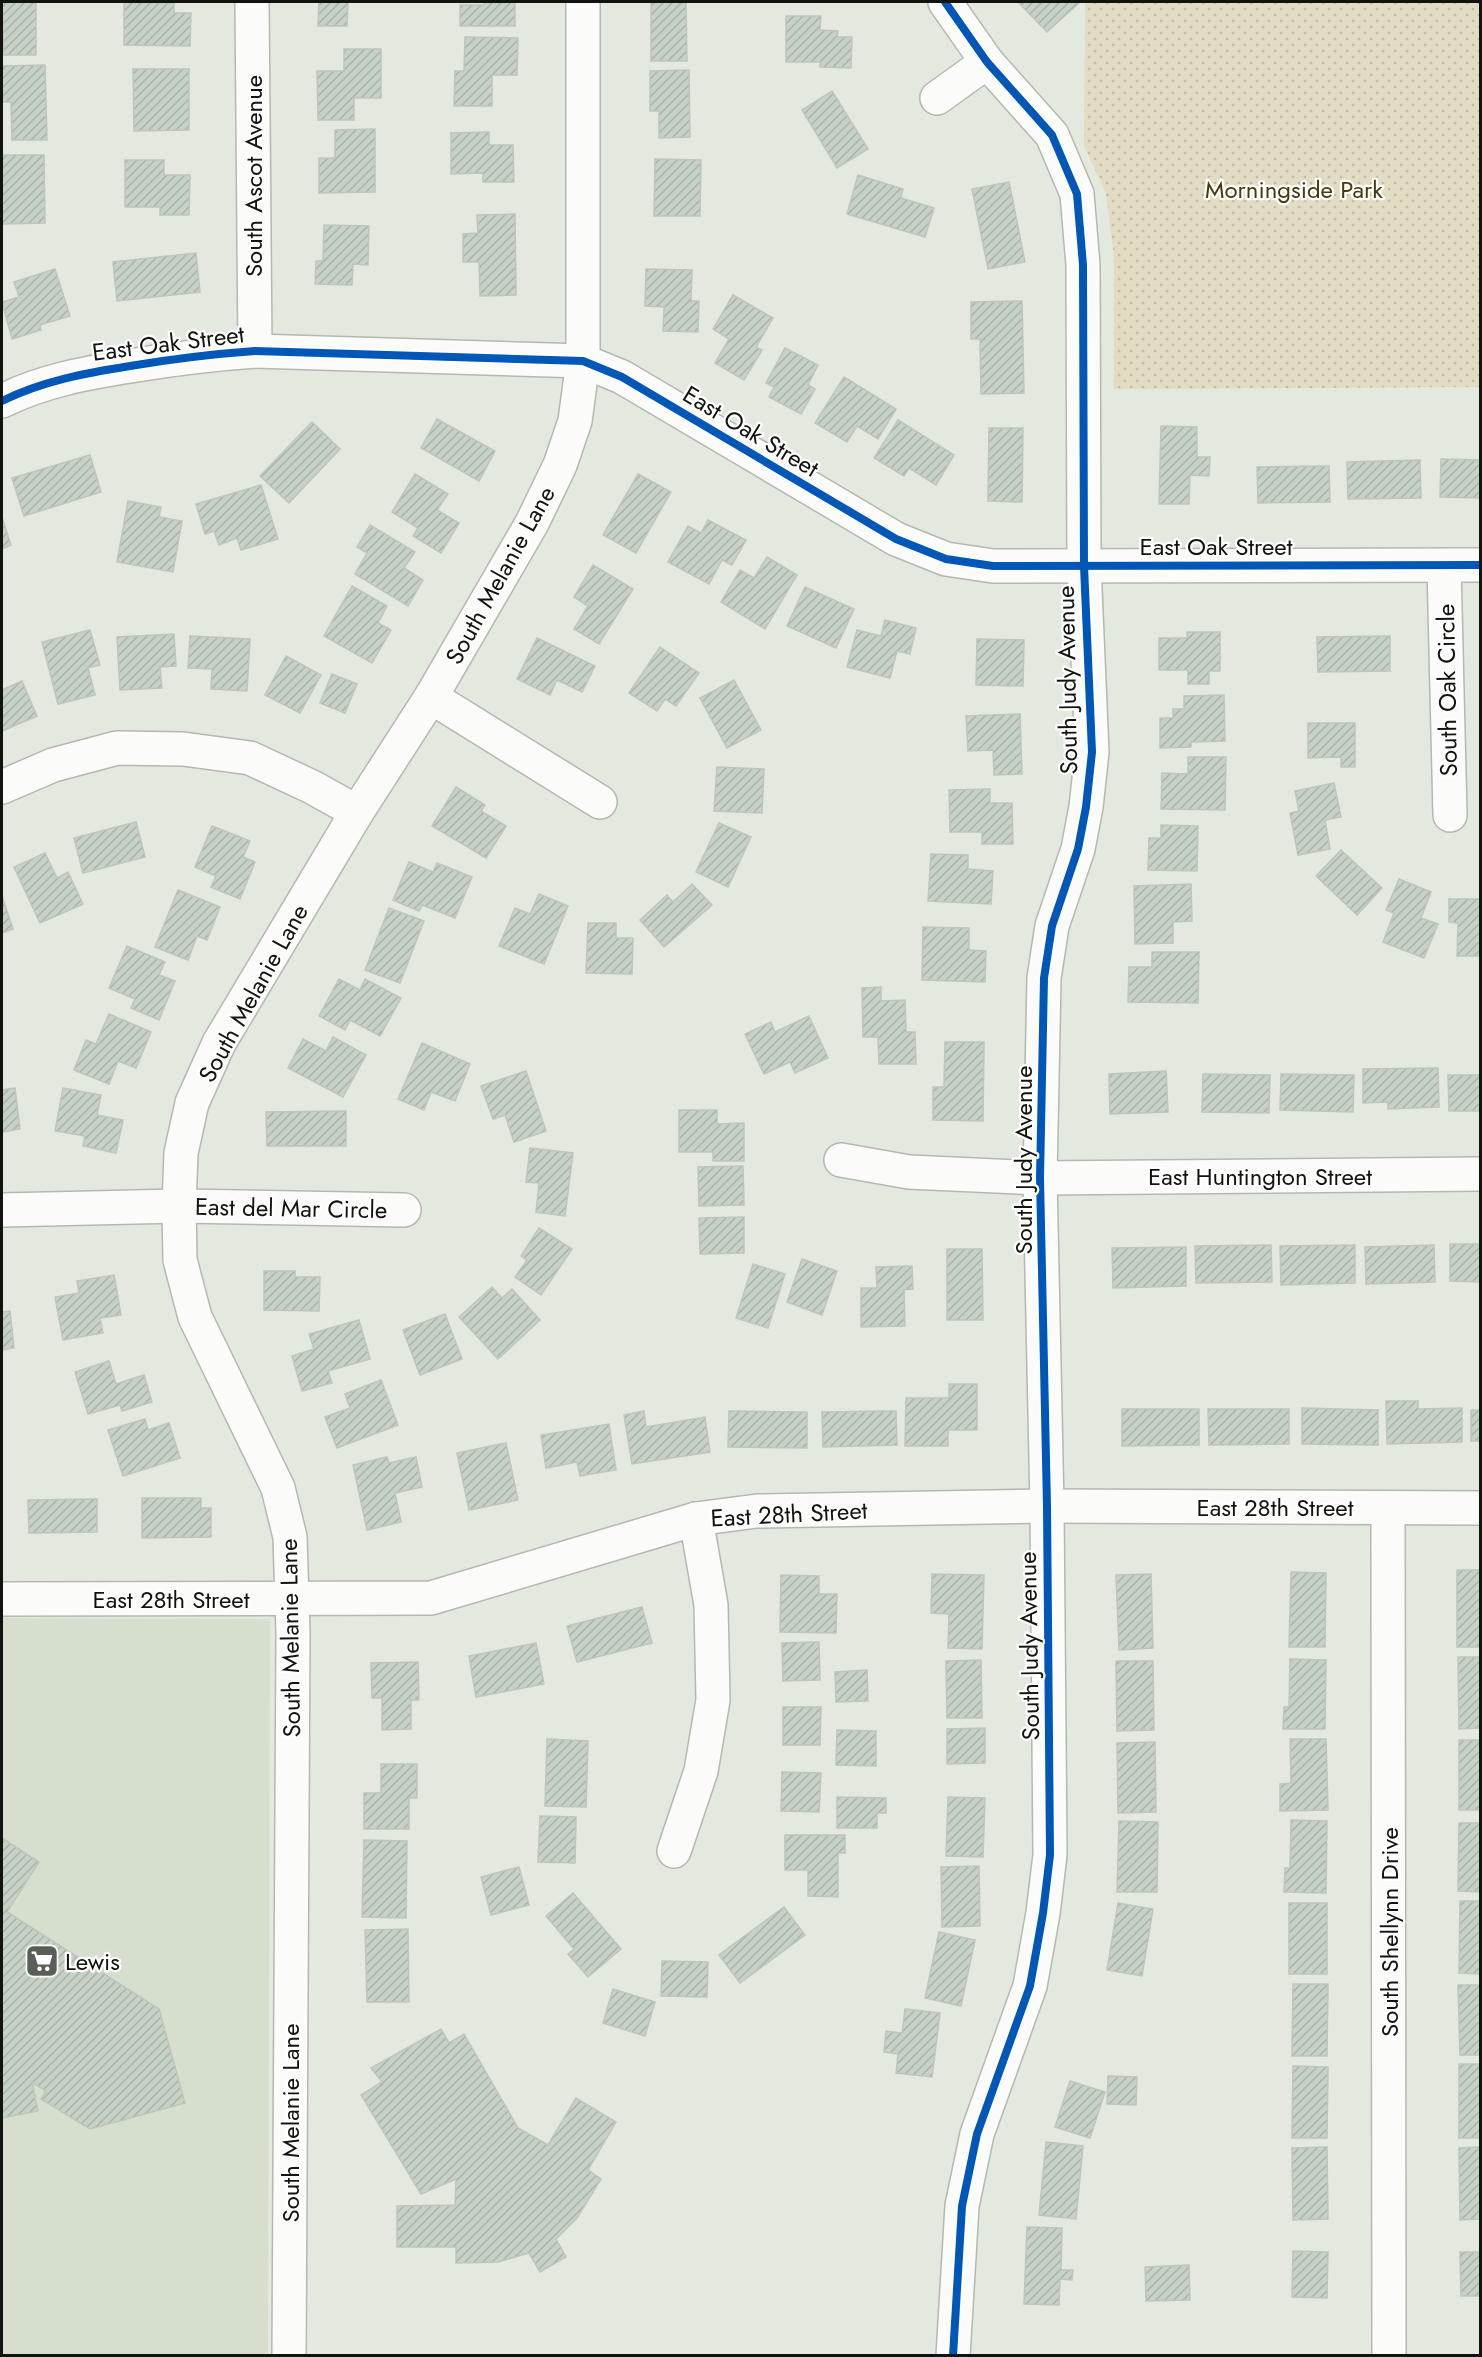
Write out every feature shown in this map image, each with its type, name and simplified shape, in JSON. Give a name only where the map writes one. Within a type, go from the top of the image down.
[{"type":"street","name":"South Ascot Avenue","points":[[252,2],[255,351]]},
{"type":"street","name":"South Melanie Lane","points":[[289,2355],[292,1598],[290,1537],[279,1488],[195,1317],[180,1260],[181,1153],[192,1103],[219,1042],[357,812],[431,697],[532,523],[560,465],[575,422],[583,361],[583,2]]},
{"type":"street","name":"South Judy Avenue","points":[[945,2],[987,62],[1052,135],[1077,194],[1083,265],[1084,566],[1092,752],[1086,807],[1078,849],[1052,926],[1044,978],[1040,1178],[1047,1506],[1050,1855],[1043,1913],[1030,1986],[977,2134],[962,2206],[953,2355]]},
{"type":"street","points":[[937,98],[987,62]]},
{"type":"street","name":"East Oak Street","points":[[2,401],[18,393],[77,375],[201,355],[255,351],[583,361],[622,377],[896,539],[946,559],[993,566],[1480,565]]},
{"type":"street","name":"South Oak Circle","points":[[1444,566],[1450,815]]},
{"type":"street","points":[[431,697],[600,802]]},
{"type":"street","points":[[2,787],[53,765],[117,748],[183,749],[250,758],[357,812]]},
{"type":"street","name":"East Huntington Street","points":[[841,1160],[909,1172],[1040,1178],[1480,1174]]},
{"type":"street","name":"East del Mar Circle","points":[[2,1210],[179,1206],[404,1210]]},
{"type":"street","name":"East 28th Street","points":[[2,1599],[431,1598],[696,1519],[757,1511],[1047,1506],[1480,1508]]},
{"type":"street","name":"South Shellynn Drive","points":[[1388,1508],[1389,2355]]},
{"type":"street","points":[[674,1851],[701,1771],[712,1700],[711,1605],[696,1519]]},
{"type":"shaded area","points":[[2,1618],[270,1619],[268,2355],[2,2356]]},
{"type":"green space","name":"Morningside Park","points":[[1085,2],[1480,2],[1480,387],[1114,389],[1114,257],[1106,194],[1084,146]]},
{"type":"building","points":[[2,2],[36,2],[36,55],[4,55]]},
{"type":"building","points":[[124,2],[174,3],[174,13],[191,13],[190,46],[124,45]]},
{"type":"building","points":[[319,2],[348,2],[347,26],[318,26]]},
{"type":"building","points":[[484,2],[515,2],[515,26],[460,26],[460,5],[484,5]]},
{"type":"building","points":[[651,2],[686,2],[687,61],[651,61]]},
{"type":"building","points":[[1018,2],[1080,2],[1047,32]]},
{"type":"building","points":[[786,16],[821,16],[820,30],[838,31],[837,37],[852,37],[851,68],[820,67],[820,62],[786,62]]},
{"type":"building","points":[[465,37],[518,38],[517,75],[492,75],[492,106],[454,106],[455,71],[464,71]]},
{"type":"building","points":[[344,49],[381,49],[381,98],[354,98],[354,120],[318,120],[317,71],[344,71]]},
{"type":"building","points":[[45,65],[47,140],[12,140],[11,102],[2,102],[2,66]]},
{"type":"building","points":[[133,69],[189,69],[189,130],[134,131]]},
{"type":"building","points":[[689,70],[690,137],[659,138],[659,111],[650,111],[650,71]]},
{"type":"building","points":[[832,91],[868,149],[837,168],[802,110]]},
{"type":"building","points":[[375,129],[375,192],[319,193],[319,158],[335,158],[335,130]]},
{"type":"building","points":[[489,132],[489,145],[513,145],[514,182],[483,182],[483,173],[451,174],[451,133]]},
{"type":"building","points":[[2,155],[44,155],[45,223],[2,224]]},
{"type":"building","points":[[655,159],[701,160],[700,216],[654,216]]},
{"type":"building","points":[[125,160],[164,160],[164,175],[190,175],[189,215],[160,215],[160,207],[125,207]]},
{"type":"building","points":[[858,175],[903,189],[901,198],[934,208],[925,237],[847,214]]},
{"type":"building","points":[[1009,182],[1025,262],[988,269],[972,189]]},
{"type":"building","points":[[515,214],[516,295],[480,296],[479,262],[463,262],[463,234],[478,233],[477,215]]},
{"type":"building","points":[[324,225],[369,226],[368,265],[353,264],[352,285],[315,284],[316,261],[323,261]]},
{"type":"building","points":[[196,253],[200,292],[117,301],[113,262]]},
{"type":"building","points":[[55,269],[70,316],[40,325],[41,330],[12,339],[2,302],[19,297],[14,282]]},
{"type":"building","points":[[646,269],[692,270],[691,301],[699,301],[698,332],[663,331],[664,307],[645,306]]},
{"type":"building","points":[[733,295],[773,318],[756,347],[762,350],[744,380],[715,363],[729,339],[713,329]]},
{"type":"building","points":[[1022,301],[1024,393],[981,394],[980,339],[971,339],[971,302]]},
{"type":"building","points":[[785,348],[818,365],[808,385],[815,389],[801,414],[769,397],[774,387],[766,383]]},
{"type":"building","points":[[844,377],[896,409],[878,439],[857,426],[847,442],[815,423]]},
{"type":"building","points":[[437,419],[495,451],[479,481],[421,448]]},
{"type":"building","points":[[898,420],[954,455],[936,485],[909,468],[904,476],[874,458]]},
{"type":"building","points":[[312,422],[340,449],[289,503],[260,476]]},
{"type":"building","points":[[1161,426],[1197,427],[1197,457],[1210,457],[1209,476],[1190,475],[1189,504],[1159,504]]},
{"type":"building","points":[[989,428],[1023,428],[1022,502],[988,501]]},
{"type":"building","points":[[90,455],[101,492],[24,516],[12,478]]},
{"type":"building","points":[[1441,459],[1480,460],[1480,498],[1440,497]]},
{"type":"building","points":[[1420,460],[1421,498],[1348,499],[1347,462]]},
{"type":"building","points":[[1329,466],[1330,502],[1258,503],[1257,467]]},
{"type":"building","points":[[415,474],[448,494],[437,510],[459,523],[441,553],[413,536],[418,528],[392,512]]},
{"type":"building","points":[[638,474],[671,492],[636,553],[603,535]]},
{"type":"building","points":[[261,485],[278,539],[241,550],[237,538],[219,545],[214,531],[205,534],[196,504]]},
{"type":"building","points":[[128,501],[161,507],[159,517],[182,521],[173,572],[117,562]]},
{"type":"building","points":[[2,517],[11,545],[2,549]]},
{"type":"building","points":[[708,520],[746,540],[732,565],[722,560],[709,584],[668,562],[688,526],[701,533]]},
{"type":"building","points":[[370,525],[415,552],[404,568],[423,580],[408,606],[355,574],[367,553],[357,547]]},
{"type":"building","points":[[767,557],[797,575],[765,629],[721,602],[740,570],[754,578]]},
{"type":"building","points":[[593,565],[633,589],[599,644],[574,629],[588,606],[574,597]]},
{"type":"building","points":[[352,586],[387,606],[378,623],[391,630],[372,663],[324,636]]},
{"type":"building","points":[[805,587],[854,609],[836,648],[787,626]]},
{"type":"building","points":[[885,620],[916,628],[910,654],[897,651],[890,678],[847,667],[857,630],[881,636]]},
{"type":"building","points":[[90,630],[100,665],[88,668],[95,695],[58,704],[42,642]]},
{"type":"building","points":[[1187,632],[1220,632],[1220,671],[1209,671],[1209,684],[1188,684],[1188,670],[1159,670],[1159,638],[1187,638]]},
{"type":"building","points":[[174,634],[176,666],[160,667],[162,688],[120,690],[117,637]]},
{"type":"building","points":[[190,636],[250,639],[247,691],[211,689],[212,669],[188,668]]},
{"type":"building","points":[[1390,636],[1390,671],[1318,672],[1317,637]]},
{"type":"building","points":[[537,638],[595,666],[582,692],[557,680],[550,695],[517,679]]},
{"type":"building","points":[[977,639],[1024,640],[1023,686],[976,685]]},
{"type":"building","points":[[660,647],[699,673],[676,706],[665,699],[657,711],[629,693]]},
{"type":"building","points":[[286,656],[321,675],[300,713],[265,695]]},
{"type":"building","points":[[332,674],[357,684],[345,713],[320,703]]},
{"type":"building","points":[[734,680],[761,730],[727,748],[700,698]]},
{"type":"building","points":[[22,681],[37,716],[2,731],[2,690]]},
{"type":"building","points":[[1224,695],[1225,741],[1191,742],[1191,747],[1160,748],[1160,718],[1173,718],[1173,709],[1184,709],[1184,696]]},
{"type":"building","points":[[1020,714],[1022,774],[994,775],[993,750],[968,751],[966,716]]},
{"type":"building","points":[[1308,723],[1355,723],[1355,767],[1341,767],[1341,757],[1308,758]]},
{"type":"building","points":[[1188,757],[1226,757],[1225,810],[1161,809],[1162,773],[1188,774]]},
{"type":"building","points":[[717,767],[764,769],[762,813],[714,811]]},
{"type":"building","points":[[1334,783],[1341,817],[1325,820],[1330,849],[1298,855],[1290,813],[1299,811],[1295,791]]},
{"type":"building","points":[[456,787],[485,805],[481,811],[506,826],[486,858],[432,826]]},
{"type":"building","points":[[990,789],[990,803],[1012,803],[1013,844],[982,844],[982,832],[950,832],[949,790]]},
{"type":"building","points":[[136,822],[145,857],[83,873],[74,838]]},
{"type":"building","points":[[719,823],[751,837],[728,887],[696,872]]},
{"type":"building","points":[[1161,825],[1198,826],[1197,871],[1148,870],[1149,838],[1161,838]]},
{"type":"building","points":[[212,826],[250,841],[243,857],[255,862],[240,899],[211,887],[216,876],[195,867]]},
{"type":"building","points":[[1341,850],[1382,888],[1357,915],[1316,876]]},
{"type":"building","points":[[45,853],[57,878],[68,872],[83,904],[40,923],[14,867]]},
{"type":"building","points":[[931,854],[968,855],[968,869],[993,871],[991,904],[928,901]]},
{"type":"building","points":[[409,862],[433,872],[437,863],[472,877],[455,918],[422,905],[419,911],[393,900]]},
{"type":"building","points":[[1399,879],[1431,892],[1421,918],[1438,924],[1424,958],[1383,942],[1394,913],[1386,910]]},
{"type":"building","points":[[692,884],[712,905],[664,947],[640,920],[667,895],[673,902]]},
{"type":"building","points":[[1191,884],[1192,921],[1173,922],[1173,943],[1135,944],[1134,886]]},
{"type":"building","points":[[178,890],[220,907],[207,940],[197,936],[188,960],[155,947]]},
{"type":"building","points":[[539,894],[568,906],[544,964],[499,946],[515,908],[530,914]]},
{"type":"building","points":[[2,896],[13,929],[2,933]]},
{"type":"building","points":[[1449,899],[1480,899],[1480,956],[1457,956],[1458,923],[1449,922]]},
{"type":"building","points":[[389,908],[424,921],[400,983],[365,970]]},
{"type":"building","points":[[588,923],[616,923],[616,938],[633,938],[632,974],[586,973]]},
{"type":"building","points":[[923,927],[969,928],[969,950],[986,951],[985,982],[922,980]]},
{"type":"building","points":[[127,946],[165,962],[159,975],[175,981],[159,1020],[131,1008],[135,999],[109,988]]},
{"type":"building","points":[[1152,952],[1199,952],[1198,1003],[1128,1002],[1129,967],[1152,967]]},
{"type":"building","points":[[339,979],[360,990],[365,979],[401,998],[380,1036],[350,1020],[345,1030],[319,1016]]},
{"type":"building","points":[[881,987],[881,1001],[905,1000],[906,1032],[915,1032],[916,1064],[879,1064],[878,1037],[863,1037],[862,988]]},
{"type":"building","points":[[109,1014],[151,1032],[136,1068],[118,1061],[109,1084],[74,1070],[86,1040],[96,1044]]},
{"type":"building","points":[[809,1016],[828,1058],[795,1073],[790,1062],[764,1074],[745,1034],[771,1022],[775,1032]]},
{"type":"building","points":[[333,1037],[366,1055],[343,1097],[288,1068],[303,1039],[326,1051]]},
{"type":"building","points":[[945,1042],[984,1042],[983,1121],[933,1120],[933,1087],[944,1087]]},
{"type":"building","points":[[422,1043],[470,1064],[455,1101],[431,1092],[424,1110],[398,1099]]},
{"type":"building","points":[[1438,1068],[1439,1107],[1388,1109],[1388,1102],[1363,1103],[1363,1069]]},
{"type":"building","points":[[526,1071],[546,1131],[514,1142],[505,1115],[493,1119],[481,1086]]},
{"type":"building","points":[[1166,1071],[1168,1112],[1110,1114],[1109,1074]]},
{"type":"building","points":[[1203,1074],[1270,1075],[1269,1113],[1202,1112]]},
{"type":"building","points":[[1281,1074],[1354,1075],[1353,1112],[1280,1110]]},
{"type":"building","points":[[1448,1075],[1480,1075],[1480,1111],[1449,1111]]},
{"type":"building","points":[[15,1088],[20,1129],[2,1132],[2,1090]]},
{"type":"building","points":[[63,1088],[101,1095],[97,1115],[123,1120],[116,1153],[83,1146],[85,1136],[55,1131]]},
{"type":"building","points":[[679,1110],[717,1110],[717,1124],[744,1123],[744,1161],[713,1161],[713,1152],[679,1152]]},
{"type":"building","points":[[346,1111],[346,1146],[267,1146],[266,1112]]},
{"type":"building","points":[[530,1148],[573,1153],[565,1216],[536,1212],[539,1183],[526,1182]]},
{"type":"building","points":[[743,1166],[744,1205],[699,1206],[698,1167]]},
{"type":"building","points":[[744,1217],[744,1253],[700,1254],[699,1218]]},
{"type":"building","points":[[539,1228],[572,1249],[541,1295],[515,1277],[527,1260],[521,1256]]},
{"type":"building","points":[[1450,1244],[1480,1244],[1480,1282],[1450,1281]]},
{"type":"building","points":[[1271,1245],[1272,1282],[1196,1283],[1195,1246]]},
{"type":"building","points":[[1355,1245],[1355,1283],[1281,1285],[1280,1246]]},
{"type":"building","points":[[1434,1245],[1435,1282],[1366,1284],[1365,1247]]},
{"type":"building","points":[[1186,1247],[1186,1286],[1113,1288],[1112,1248]]},
{"type":"building","points":[[947,1249],[982,1249],[983,1320],[947,1320]]},
{"type":"building","points":[[802,1259],[837,1271],[822,1315],[787,1302]]},
{"type":"building","points":[[753,1264],[785,1274],[768,1328],[736,1318]]},
{"type":"building","points":[[912,1266],[913,1289],[904,1290],[905,1326],[861,1327],[861,1288],[877,1288],[876,1267]]},
{"type":"building","points":[[264,1271],[295,1271],[295,1277],[320,1277],[319,1311],[264,1310]]},
{"type":"building","points":[[114,1275],[121,1315],[100,1318],[103,1333],[63,1340],[55,1297],[79,1293],[77,1281]]},
{"type":"building","points":[[492,1287],[502,1298],[512,1289],[540,1320],[498,1359],[459,1317]]},
{"type":"building","points":[[10,1311],[14,1348],[2,1350],[2,1312]]},
{"type":"building","points":[[445,1314],[462,1359],[420,1375],[403,1330]]},
{"type":"building","points":[[359,1320],[370,1359],[328,1371],[332,1383],[302,1391],[292,1356],[314,1349],[309,1334]]},
{"type":"building","points":[[109,1361],[116,1384],[144,1375],[152,1402],[122,1411],[120,1405],[88,1414],[75,1372]]},
{"type":"building","points":[[381,1380],[398,1425],[337,1448],[325,1417],[350,1408],[345,1394]]},
{"type":"building","points":[[949,1384],[977,1384],[977,1430],[948,1430],[948,1446],[905,1446],[906,1398],[949,1398]]},
{"type":"building","points":[[1386,1401],[1418,1401],[1418,1409],[1462,1408],[1462,1442],[1387,1444]]},
{"type":"building","points":[[1302,1408],[1378,1410],[1378,1445],[1302,1444]]},
{"type":"building","points":[[1122,1409],[1199,1409],[1199,1445],[1122,1446]]},
{"type":"building","points":[[1208,1409],[1289,1409],[1289,1444],[1209,1445]]},
{"type":"building","points":[[1471,1410],[1480,1410],[1480,1441],[1471,1441]]},
{"type":"building","points":[[644,1411],[646,1427],[705,1417],[710,1452],[632,1464],[624,1415]]},
{"type":"building","points":[[729,1411],[807,1412],[807,1448],[728,1447]]},
{"type":"building","points":[[896,1411],[897,1445],[823,1447],[822,1412]]},
{"type":"building","points":[[145,1419],[148,1430],[169,1423],[180,1458],[123,1476],[108,1430]]},
{"type":"building","points":[[609,1424],[616,1470],[580,1476],[577,1462],[546,1468],[541,1435]]},
{"type":"building","points":[[506,1443],[518,1500],[469,1510],[457,1453]]},
{"type":"building","points":[[387,1457],[389,1463],[416,1457],[422,1487],[395,1493],[401,1522],[367,1530],[353,1465]]},
{"type":"building","points":[[142,1498],[201,1498],[201,1508],[211,1508],[211,1537],[142,1538]]},
{"type":"building","points":[[97,1499],[97,1532],[29,1533],[28,1500]]},
{"type":"building","points":[[1457,1570],[1480,1570],[1480,1647],[1457,1647]]},
{"type":"building","points":[[1291,1572],[1326,1573],[1325,1647],[1289,1647]]},
{"type":"building","points":[[932,1574],[984,1575],[982,1649],[948,1648],[949,1614],[931,1613]]},
{"type":"building","points":[[1151,1574],[1153,1648],[1119,1650],[1116,1575]]},
{"type":"building","points":[[781,1575],[819,1576],[819,1594],[837,1594],[836,1633],[780,1632]]},
{"type":"building","points":[[642,1607],[652,1643],[577,1662],[567,1626]]},
{"type":"building","points":[[819,1642],[820,1680],[783,1681],[782,1643]]},
{"type":"building","points":[[536,1643],[544,1684],[476,1697],[469,1656]]},
{"type":"building","points":[[1458,1657],[1480,1657],[1480,1728],[1459,1729]]},
{"type":"building","points":[[1290,1659],[1326,1660],[1325,1729],[1283,1729],[1284,1707],[1289,1707]]},
{"type":"building","points":[[981,1660],[982,1718],[947,1718],[946,1661]]},
{"type":"building","points":[[1116,1661],[1153,1661],[1154,1730],[1117,1731]]},
{"type":"building","points":[[418,1662],[419,1700],[411,1700],[411,1729],[382,1730],[382,1698],[372,1698],[371,1663]]},
{"type":"building","points":[[867,1670],[868,1701],[836,1702],[835,1672]]},
{"type":"building","points":[[783,1707],[821,1707],[820,1745],[783,1745]]},
{"type":"building","points":[[985,1728],[985,1763],[947,1764],[947,1729]]},
{"type":"building","points":[[837,1730],[876,1731],[876,1766],[836,1765]]},
{"type":"building","points":[[547,1739],[588,1741],[586,1807],[545,1806]]},
{"type":"building","points":[[1290,1739],[1326,1739],[1328,1810],[1280,1811],[1280,1784],[1291,1783]]},
{"type":"building","points":[[1459,1740],[1480,1740],[1480,1810],[1459,1810]]},
{"type":"building","points":[[1155,1742],[1156,1812],[1118,1813],[1117,1743]]},
{"type":"building","points":[[381,1764],[417,1764],[417,1798],[409,1798],[409,1829],[364,1829],[364,1793],[381,1793]]},
{"type":"building","points":[[782,1772],[821,1773],[819,1812],[781,1811]]},
{"type":"building","points":[[837,1797],[886,1798],[886,1813],[877,1813],[877,1828],[837,1828]]},
{"type":"building","points":[[948,1797],[985,1798],[983,1857],[946,1856]]},
{"type":"building","points":[[540,1816],[576,1817],[575,1863],[538,1862]]},
{"type":"building","points":[[1291,1820],[1327,1821],[1326,1893],[1284,1892],[1285,1868],[1290,1868]]},
{"type":"building","points":[[1119,1821],[1158,1822],[1157,1892],[1117,1892]]},
{"type":"building","points":[[1459,1823],[1480,1823],[1480,1892],[1458,1891]]},
{"type":"building","points":[[785,1835],[845,1835],[845,1853],[838,1853],[838,1897],[808,1896],[808,1870],[785,1870]]},
{"type":"building","name":"Lewis","points":[[2,1838],[39,1862],[7,1912],[159,2009],[185,2103],[90,2129],[41,2099],[46,2091],[32,2082],[38,2111],[2,2118]]},
{"type":"building","points":[[364,1840],[407,1841],[406,1918],[362,1917]]},
{"type":"building","points":[[979,1866],[980,1926],[942,1927],[941,1867]]},
{"type":"building","points":[[519,1867],[529,1905],[491,1915],[481,1877]]},
{"type":"building","points":[[573,1893],[621,1949],[588,1977],[568,1954],[574,1949],[546,1916]]},
{"type":"building","points":[[1460,1901],[1480,1901],[1480,1974],[1459,1973]]},
{"type":"building","points":[[1118,1903],[1153,1909],[1142,1976],[1107,1970]]},
{"type":"building","points":[[1289,1903],[1327,1903],[1327,1974],[1289,1974]]},
{"type":"building","points":[[784,1907],[805,1935],[740,1983],[719,1955]]},
{"type":"building","points":[[408,1929],[409,2002],[367,2002],[365,1930]]},
{"type":"building","points":[[939,1932],[975,1940],[961,2006],[925,1998]]},
{"type":"building","points":[[662,1961],[708,1962],[707,1997],[661,1996]]},
{"type":"building","points":[[1293,1984],[1328,1984],[1327,2056],[1292,2056]]},
{"type":"building","points":[[1458,1985],[1480,1985],[1480,2055],[1460,2055]]},
{"type":"building","points":[[613,1989],[655,2002],[645,2036],[603,2023]]},
{"type":"building","points":[[905,2009],[940,2013],[932,2077],[896,2073],[898,2054],[884,2052],[886,2031],[902,2033]]},
{"type":"building","points":[[441,2029],[449,2043],[464,2034],[518,2128],[548,2145],[576,2098],[616,2122],[588,2170],[601,2179],[577,2218],[556,2239],[566,2257],[540,2272],[529,2253],[498,2262],[456,2263],[456,2247],[397,2247],[397,2206],[455,2205],[456,2179],[421,2194],[361,2095],[382,2082],[371,2068]]},
{"type":"building","points":[[1459,2064],[1480,2064],[1480,2138],[1459,2138]]},
{"type":"building","points":[[1293,2066],[1328,2067],[1327,2138],[1292,2138]]},
{"type":"building","points":[[1108,2076],[1137,2077],[1136,2105],[1107,2104]]},
{"type":"building","points":[[1070,2081],[1105,2092],[1090,2138],[1055,2127]]},
{"type":"building","points":[[1046,2142],[1083,2146],[1076,2219],[1039,2215]]},
{"type":"building","points":[[1327,2147],[1328,2219],[1293,2220],[1292,2148]]},
{"type":"building","points":[[1480,2147],[1480,2219],[1460,2220],[1459,2148]]},
{"type":"building","points":[[1027,2227],[1062,2228],[1061,2270],[1073,2270],[1072,2280],[1060,2279],[1059,2305],[1024,2304]]},
{"type":"building","points":[[1293,2251],[1328,2252],[1327,2298],[1292,2297]]},
{"type":"building","points":[[1460,2252],[1480,2252],[1480,2296],[1461,2296]]},
{"type":"building","points":[[1189,2265],[1190,2300],[1146,2301],[1145,2267]]},
{"type":"cycle path","points":[[945,2],[987,62],[1052,135],[1077,194],[1083,265],[1084,566],[1092,752],[1086,807],[1078,849],[1052,926],[1044,978],[1040,1178],[1047,1506],[1050,1855],[1043,1913],[1030,1986],[977,2134],[962,2206],[953,2356]]},
{"type":"cycle path","points":[[2,401],[48,383],[97,372],[177,359],[255,351],[583,361],[622,377],[896,539],[946,559],[993,566],[1480,565]]},
{"type":"place","name":"Lewis","points":[[42,1961]]}]
